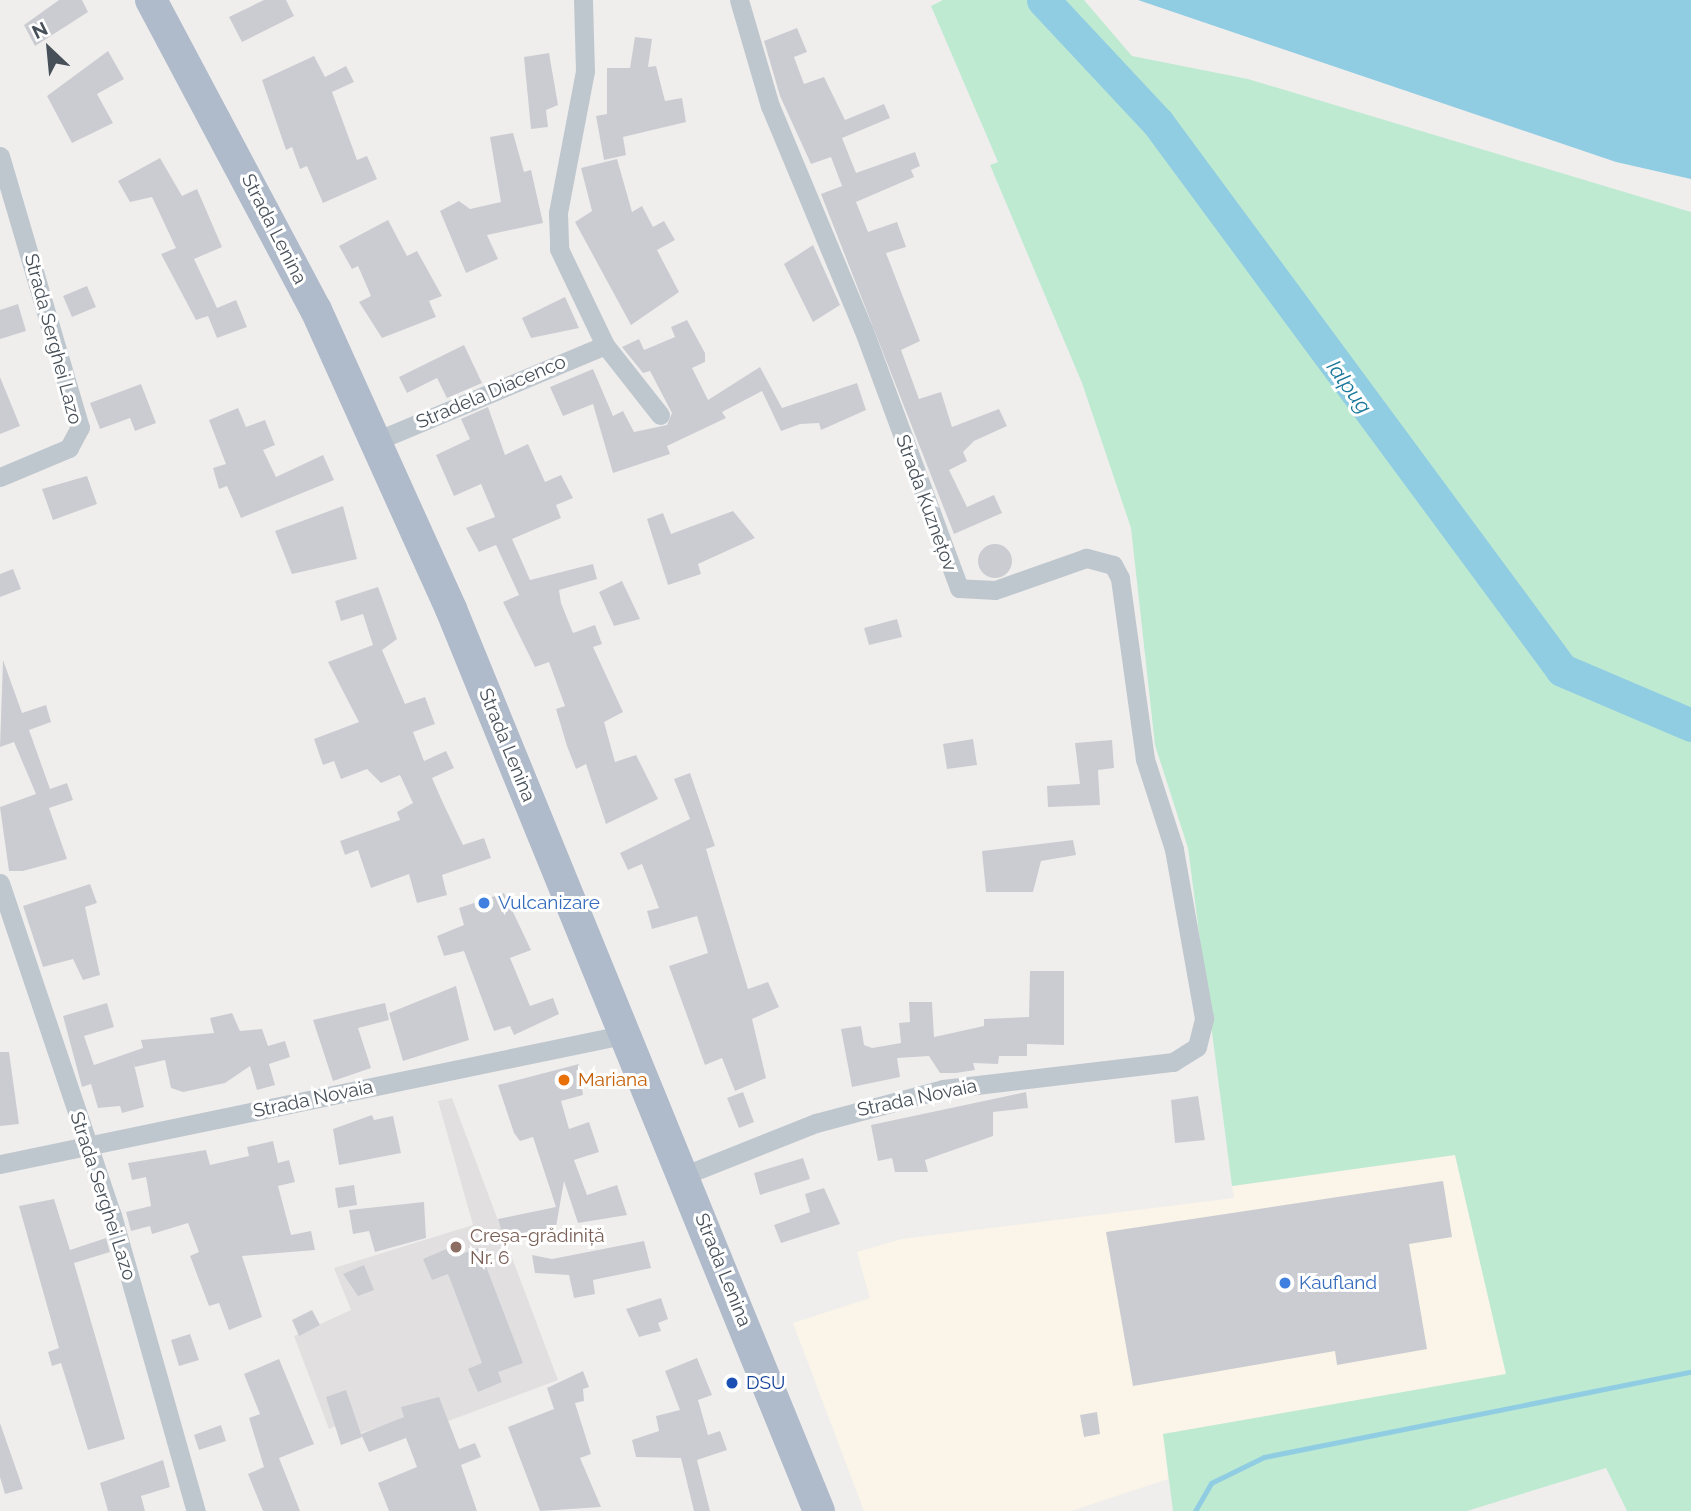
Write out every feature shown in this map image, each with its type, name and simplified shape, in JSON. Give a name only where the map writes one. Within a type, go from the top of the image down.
[{"type":"main road","name":"Strada Lenina","points":[[151,0],[316,310],[376,440],[627,1034],[819,1511]]},
{"type":"street","points":[[583,0],[579,131],[556,231],[605,345],[660,415]]},
{"type":"street","name":"Strada Kuznețov","points":[[739,0],[770,106],[863,329],[959,588],[995,590],[1086,558],[1113,565],[1120,578],[1145,759],[1191,927],[1204,1018],[1197,1047]]},
{"type":"street","name":"Strada Serghei Lazo","points":[[0,156],[80,427],[69,448],[0,477]]},
{"type":"street","name":"Stradela Diacenco","points":[[376,440],[605,345]]},
{"type":"street","name":"Strada Serghei Lazo","points":[[0,883],[88,1146],[196,1511]]},
{"type":"street","name":"Strada Novaia","points":[[0,1164],[627,1034]]},
{"type":"street","name":"Strada Novaia","points":[[685,1175],[874,1105],[943,1089],[1173,1062],[1197,1047]]},
{"type":"shaded area","name":"Creșa-grădiniță Nr. 6","points":[[452,1098],[558,1380],[443,1423],[437,1410],[356,1434],[350,1419],[329,1429],[294,1336],[351,1310],[334,1268],[473,1225],[438,1101]]},
{"type":"shaded area","points":[[1455,1155],[1506,1374],[1164,1434],[1168,1479],[1071,1511],[864,1511],[793,1323],[870,1298],[857,1252],[902,1239],[1234,1198],[1232,1186]]},
{"type":"green space","points":[[943,0],[1084,0],[1132,56],[1248,79],[1691,212],[1691,1511],[1627,1511],[1606,1468],[1467,1511],[1173,1511],[1163,1434],[1506,1374],[1455,1155],[1232,1186],[1188,848],[1155,745],[1131,528],[1082,383],[990,165],[998,162],[931,6]]},
{"type":"water","points":[[1138,0],[1691,0],[1691,179],[1616,162]]},
{"type":"building","points":[[59,0],[82,0],[88,12],[35,46],[24,25]]},
{"type":"building","points":[[264,0],[286,0],[294,16],[242,42],[229,17]]},
{"type":"building","points":[[797,28],[807,52],[794,57],[804,84],[824,77],[845,120],[884,104],[890,118],[842,138],[856,173],[915,152],[920,166],[911,170],[914,177],[856,202],[868,232],[897,222],[906,247],[886,253],[920,341],[901,350],[919,399],[941,392],[952,427],[999,409],[1007,426],[974,441],[963,452],[967,461],[949,470],[967,507],[994,495],[1002,513],[954,534],[821,194],[842,186],[831,157],[811,164],[780,96],[764,41]]},
{"type":"building","points":[[635,37],[652,39],[648,67],[656,66],[665,101],[682,98],[686,122],[623,137],[626,155],[604,160],[596,116],[607,114],[607,68],[630,68]]},
{"type":"building","points":[[108,51],[124,79],[97,94],[113,123],[72,143],[47,96]]},
{"type":"building","points":[[549,53],[558,105],[546,110],[548,127],[531,129],[524,57]]},
{"type":"building","points":[[314,56],[325,77],[346,66],[354,82],[332,92],[357,160],[367,156],[377,179],[323,203],[307,166],[300,169],[292,147],[286,150],[262,80]]},
{"type":"building","points":[[513,133],[524,172],[531,170],[543,223],[487,235],[498,259],[466,273],[440,211],[459,201],[470,209],[501,202],[490,137]]},
{"type":"building","points":[[160,158],[182,196],[197,189],[222,247],[194,259],[217,308],[236,300],[247,327],[217,338],[208,316],[196,320],[161,254],[176,248],[152,197],[130,202],[118,181]]},
{"type":"building","points":[[617,159],[632,212],[642,206],[653,227],[664,221],[675,240],[657,250],[679,292],[631,325],[575,222],[592,211],[581,168]]},
{"type":"building","points":[[388,220],[407,256],[417,251],[442,296],[429,301],[436,317],[382,338],[359,302],[371,296],[358,266],[352,269],[339,246]]},
{"type":"building","points":[[813,245],[840,305],[813,322],[784,264]]},
{"type":"building","points":[[87,286],[96,307],[72,317],[63,296]]},
{"type":"building","points":[[565,297],[579,328],[531,338],[522,318]]},
{"type":"building","points":[[18,304],[26,331],[0,339],[0,310]]},
{"type":"building","points":[[687,320],[705,353],[705,362],[692,368],[708,400],[760,367],[782,408],[857,383],[866,410],[821,430],[819,423],[800,424],[781,431],[762,391],[722,412],[726,418],[667,446],[670,454],[613,473],[593,404],[563,416],[550,387],[593,369],[613,416],[623,411],[634,432],[667,425],[672,413],[650,371],[643,373],[622,347],[639,339],[644,350],[675,337],[671,327]]},
{"type":"building","points":[[464,345],[482,383],[447,398],[437,378],[407,393],[399,377]]},
{"type":"building","points":[[0,377],[20,426],[0,434]]},
{"type":"building","points":[[141,384],[156,423],[135,431],[130,418],[100,429],[90,403]]},
{"type":"building","points":[[488,407],[505,455],[528,444],[545,482],[561,475],[573,498],[556,505],[561,518],[512,539],[530,580],[593,564],[597,579],[559,590],[561,603],[573,633],[595,625],[602,644],[593,647],[623,712],[604,722],[615,762],[636,755],[658,799],[606,824],[586,764],[576,769],[567,746],[556,709],[565,706],[549,662],[535,667],[503,602],[519,595],[496,545],[479,552],[466,528],[495,517],[481,484],[454,496],[436,455],[470,439],[461,419]]},
{"type":"building","points":[[238,408],[246,427],[265,420],[275,445],[263,450],[276,477],[323,455],[334,480],[241,518],[227,486],[219,489],[213,468],[226,464],[209,420]]},
{"type":"building","points":[[87,476],[97,504],[53,520],[42,489]]},
{"type":"building","points":[[343,506],[357,559],[292,574],[275,531]]},
{"type":"building","points":[[733,511],[755,538],[698,564],[701,574],[668,585],[647,519],[663,513],[671,534]]},
{"type":"building","points":[[995,544],[1007,549],[1012,561],[1007,573],[995,578],[983,573],[978,561],[983,549]]},
{"type":"building","points":[[13,569],[21,589],[0,597],[0,574]]},
{"type":"building","points":[[622,581],[640,619],[614,626],[599,592]]},
{"type":"building","points":[[378,587],[397,639],[382,650],[405,704],[425,697],[435,724],[413,732],[424,761],[446,751],[454,768],[432,778],[463,845],[484,838],[491,858],[442,875],[447,895],[417,903],[409,874],[371,888],[358,850],[345,855],[340,841],[400,820],[397,812],[413,803],[400,775],[381,783],[367,769],[341,779],[334,761],[323,765],[314,739],[359,722],[328,662],[373,645],[363,614],[341,621],[335,601]]},
{"type":"building","points":[[897,619],[902,637],[869,645],[864,628]]},
{"type":"building","points":[[3,660],[22,713],[46,705],[51,722],[29,730],[50,789],[67,783],[73,800],[49,808],[67,859],[23,871],[9,871],[0,807],[36,794],[14,742],[0,747]]},
{"type":"building","points":[[973,739],[977,765],[947,769],[943,744]]},
{"type":"building","points":[[1112,740],[1114,768],[1098,770],[1100,805],[1048,807],[1047,786],[1080,784],[1075,743]]},
{"type":"building","points":[[690,773],[715,846],[706,849],[748,989],[768,982],[779,1007],[752,1019],[766,1078],[735,1091],[722,1058],[705,1065],[669,966],[708,953],[697,916],[652,929],[647,911],[659,908],[642,864],[628,870],[620,853],[690,819],[674,779]]},
{"type":"building","points":[[1073,840],[1076,855],[1041,861],[1033,892],[986,892],[982,851]]},
{"type":"building","points":[[90,884],[97,903],[85,907],[100,975],[83,980],[73,959],[43,967],[23,906]]},
{"type":"building","points":[[504,893],[531,950],[510,958],[530,1006],[553,998],[559,1014],[514,1035],[510,1026],[494,1031],[464,951],[444,956],[437,936],[464,925],[459,908]]},
{"type":"building","points":[[1030,971],[1064,971],[1064,1045],[1027,1044],[1027,1056],[999,1056],[998,1064],[973,1063],[975,1070],[956,1073],[940,1073],[929,1056],[897,1058],[900,1077],[852,1087],[841,1029],[861,1026],[864,1045],[872,1048],[901,1043],[899,1023],[910,1022],[909,1002],[932,1002],[934,1037],[984,1026],[984,1019],[1029,1017]]},
{"type":"building","points":[[456,986],[469,1040],[403,1061],[389,1013]]},
{"type":"building","points":[[107,1003],[114,1027],[84,1036],[94,1065],[143,1048],[141,1040],[214,1033],[210,1018],[232,1013],[240,1031],[262,1029],[268,1046],[285,1041],[290,1057],[269,1064],[275,1085],[257,1090],[250,1066],[225,1083],[183,1092],[171,1088],[165,1060],[135,1067],[133,1060],[144,1107],[122,1113],[120,1106],[98,1108],[91,1084],[82,1087],[63,1016]]},
{"type":"building","points":[[385,1003],[389,1020],[358,1028],[371,1068],[333,1081],[313,1020]]},
{"type":"building","points":[[0,1052],[9,1052],[19,1124],[0,1126]]},
{"type":"building","points":[[579,1064],[583,1095],[561,1101],[569,1129],[589,1122],[599,1152],[574,1160],[587,1195],[617,1185],[627,1215],[578,1223],[564,1181],[556,1227],[503,1236],[498,1219],[556,1207],[533,1137],[520,1141],[514,1133],[498,1085]]},
{"type":"building","points":[[743,1092],[754,1122],[739,1128],[727,1098]]},
{"type":"building","points":[[1026,1092],[1028,1108],[993,1112],[993,1136],[925,1160],[928,1172],[895,1172],[892,1158],[878,1161],[871,1125]]},
{"type":"building","points":[[1198,1096],[1205,1140],[1175,1143],[1171,1100]]},
{"type":"building","points":[[372,1115],[374,1120],[393,1116],[401,1153],[339,1165],[333,1129]]},
{"type":"building","points":[[273,1141],[278,1163],[289,1160],[295,1182],[278,1186],[291,1235],[311,1231],[315,1250],[242,1256],[262,1317],[229,1330],[219,1303],[209,1306],[190,1256],[199,1252],[188,1223],[152,1234],[150,1226],[131,1231],[126,1212],[151,1206],[146,1177],[132,1180],[128,1163],[206,1150],[210,1165],[249,1156],[247,1147]]},
{"type":"building","points":[[803,1158],[810,1179],[760,1195],[754,1173]]},
{"type":"building","points":[[1443,1181],[1452,1237],[1409,1244],[1427,1349],[1337,1365],[1335,1351],[1133,1386],[1106,1232]]},
{"type":"building","points":[[354,1185],[357,1205],[338,1208],[335,1188]]},
{"type":"building","points":[[824,1188],[840,1224],[781,1243],[774,1225],[810,1212],[805,1194]]},
{"type":"building","points":[[54,1199],[70,1250],[106,1238],[110,1252],[74,1263],[125,1439],[88,1450],[61,1363],[52,1366],[48,1352],[59,1348],[19,1206]]},
{"type":"building","points":[[424,1202],[426,1238],[375,1252],[369,1231],[353,1234],[349,1210]]},
{"type":"building","points":[[644,1241],[651,1268],[593,1280],[595,1294],[574,1298],[569,1275],[535,1273],[532,1255],[552,1259]]},
{"type":"building","points":[[449,1248],[453,1257],[479,1248],[523,1363],[498,1372],[502,1382],[478,1392],[468,1369],[482,1363],[448,1274],[432,1280],[423,1259]]},
{"type":"building","points":[[364,1265],[374,1290],[358,1296],[343,1274]]},
{"type":"building","points":[[661,1298],[668,1319],[658,1323],[661,1331],[639,1337],[626,1309]]},
{"type":"building","points":[[312,1310],[320,1325],[299,1336],[292,1320]]},
{"type":"building","points":[[190,1334],[199,1360],[179,1366],[171,1340]]},
{"type":"building","points":[[697,1358],[712,1395],[698,1400],[708,1435],[720,1431],[727,1450],[697,1460],[710,1511],[694,1511],[681,1458],[636,1457],[632,1440],[659,1431],[656,1416],[680,1410],[665,1371]]},
{"type":"building","points":[[279,1359],[314,1444],[279,1458],[300,1511],[263,1511],[248,1474],[264,1467],[249,1418],[260,1414],[244,1374]]},
{"type":"building","points":[[583,1371],[589,1387],[583,1389],[584,1401],[575,1403],[591,1454],[580,1458],[601,1507],[540,1511],[508,1427],[554,1409],[547,1388]]},
{"type":"building","points":[[346,1390],[362,1437],[341,1445],[326,1397]]},
{"type":"building","points":[[439,1397],[459,1449],[475,1443],[481,1457],[461,1465],[477,1511],[389,1511],[378,1483],[417,1467],[406,1438],[369,1452],[361,1434],[404,1417],[401,1407]]},
{"type":"building","points":[[1097,1412],[1100,1434],[1084,1437],[1080,1415]]},
{"type":"building","points":[[0,1423],[23,1489],[5,1494],[0,1477]]},
{"type":"building","points":[[221,1425],[226,1441],[199,1450],[194,1435]]},
{"type":"building","points":[[163,1460],[170,1487],[141,1496],[145,1511],[108,1511],[100,1483]]},
{"type":"waterway","name":"Ialpug","points":[[1043,0],[1158,123],[1562,670],[1691,725]]},
{"type":"waterway","points":[[1195,1511],[1211,1483],[1264,1457],[1691,1372]]},
{"type":"place","name":"Vulcanizare","points":[[484,903]]},
{"type":"place","name":"Mariana","points":[[564,1080]]},
{"type":"place","name":"Creșa-grădiniță Nr. 6","points":[[456,1247]]},
{"type":"place","name":"Kaufland","points":[[1285,1283]]},
{"type":"place","name":"DSU","points":[[732,1383]]}]
